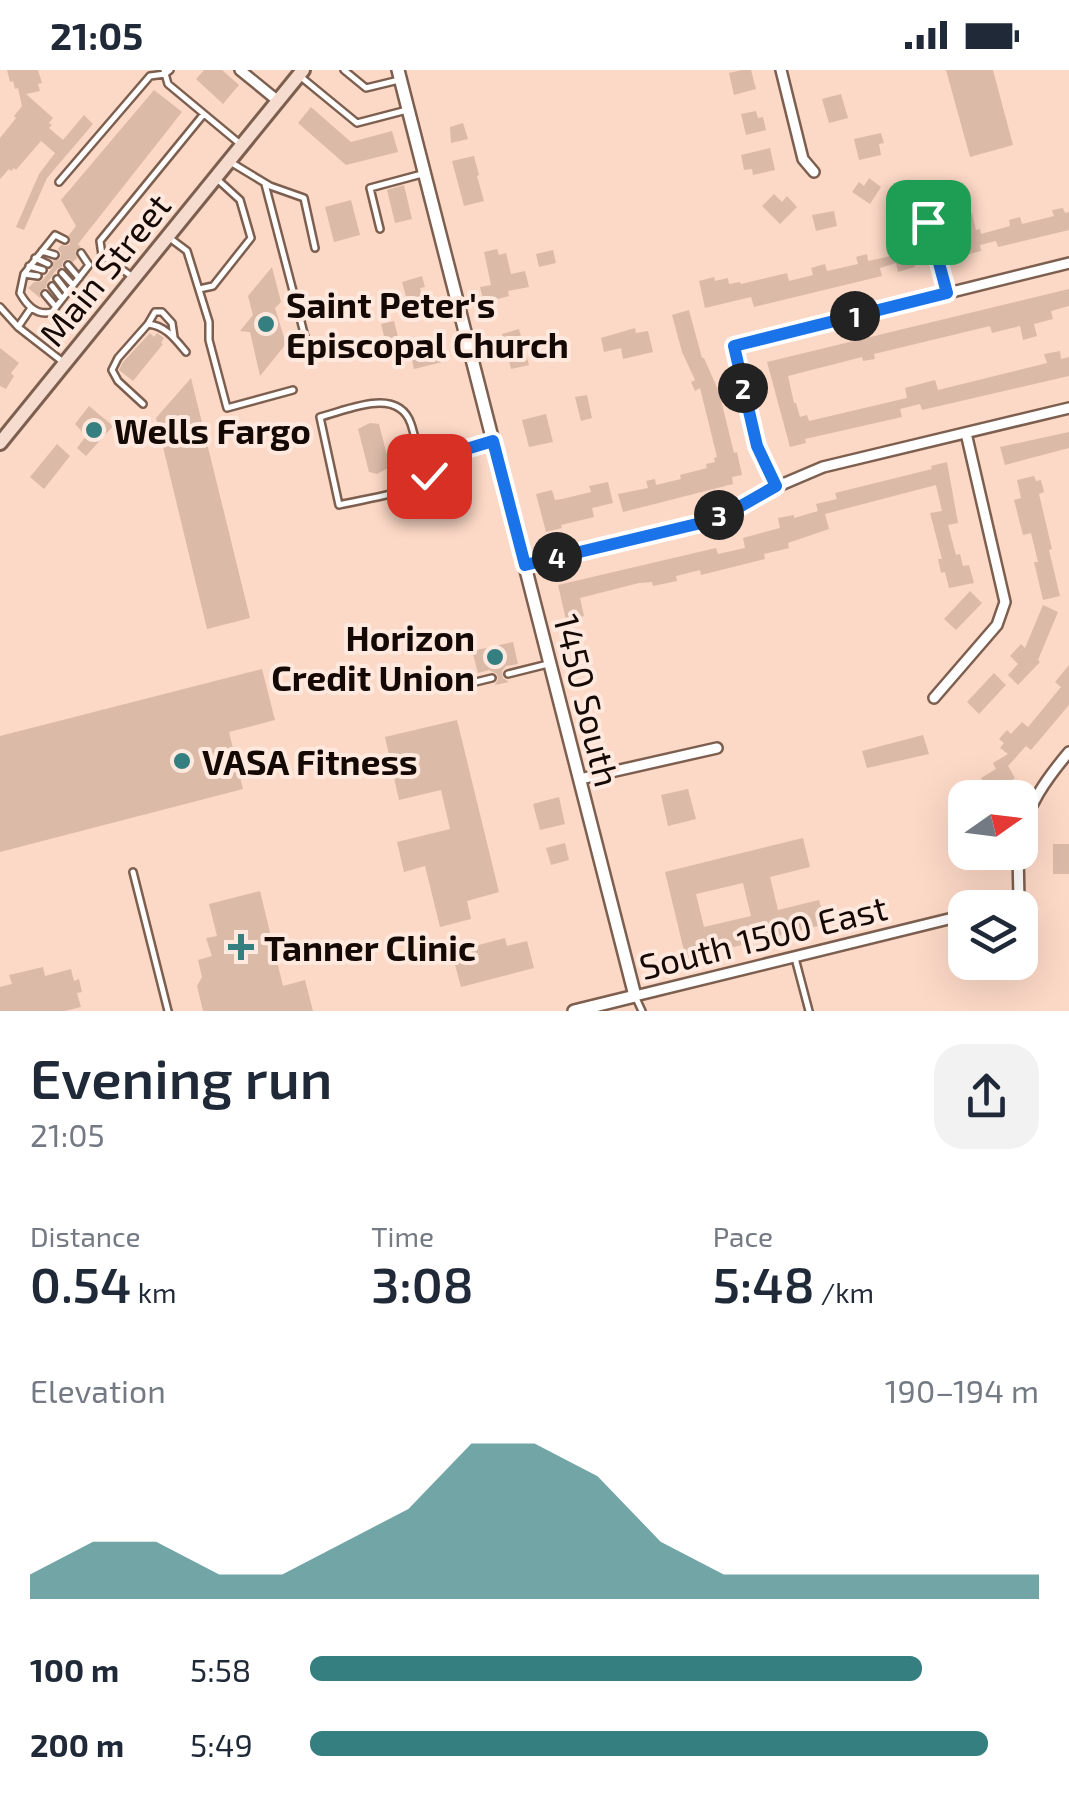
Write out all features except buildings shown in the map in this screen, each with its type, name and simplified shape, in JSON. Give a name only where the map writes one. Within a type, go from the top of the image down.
[{"type":"main road","name":"Main Street","points":[[0,443],[301,72]]},
{"type":"street","points":[[240,70],[278,101]]},
{"type":"street","points":[[780,70],[803,158],[814,172]]},
{"type":"street","name":"1450 South","points":[[399,75],[635,996]]},
{"type":"street","points":[[928,222],[947,293]]},
{"type":"street","points":[[776,486],[757,446],[734,346],[1069,263]]},
{"type":"street","points":[[525,565],[701,523],[823,467],[1069,408]]},
{"type":"street","points":[[934,698],[997,626],[1004,602],[966,433]]},
{"type":"street","points":[[580,779],[717,748]]},
{"type":"street","points":[[1038,795],[1069,752]]},
{"type":"street","name":"South 1500 East","points":[[574,1011],[948,919]]},
{"type":"lane","points":[[344,70],[366,88],[399,75]]},
{"type":"lane","points":[[59,182],[150,76],[166,71],[168,84],[242,146]]},
{"type":"lane","points":[[301,72],[356,123],[408,110]]},
{"type":"lane","points":[[134,278],[102,255],[100,241],[203,115]]},
{"type":"lane","points":[[230,162],[265,184],[304,198],[315,248]]},
{"type":"lane","points":[[380,229],[370,188],[424,174]]},
{"type":"lane","points":[[199,289],[212,286],[251,238],[240,200],[216,179]]},
{"type":"lane","points":[[265,184],[311,360]]},
{"type":"lane","points":[[65,240],[55,235],[24,274],[20,293],[32,308],[45,314],[52,312],[89,265],[81,253]]},
{"type":"lane","points":[[168,238],[188,252],[209,322],[209,340],[227,408],[293,390]]},
{"type":"lane","points":[[42,250],[55,255]]},
{"type":"lane","points":[[29,266],[46,267],[36,258]]},
{"type":"lane","points":[[68,265],[79,278]]},
{"type":"lane","points":[[24,274],[38,276]]},
{"type":"lane","points":[[65,296],[60,276],[73,285]]},
{"type":"lane","points":[[21,282],[31,285]]},
{"type":"lane","points":[[52,286],[65,296]]},
{"type":"lane","points":[[45,294],[56,306]]},
{"type":"lane","points":[[18,327],[32,308]]},
{"type":"lane","points":[[0,310],[65,364]]},
{"type":"lane","points":[[143,404],[118,382],[112,370],[155,312],[162,312],[172,323],[174,337]]},
{"type":"lane","points":[[148,324],[158,325],[186,352]]},
{"type":"lane","points":[[429,476],[420,463],[410,421],[394,403],[383,402],[320,417],[340,505],[415,485],[429,476],[463,450],[493,441]]},
{"type":"lane","points":[[508,674],[550,664]]},
{"type":"lane","points":[[451,688],[492,678]]},
{"type":"lane","points":[[134,872],[168,1011]]},
{"type":"lane","points":[[795,958],[810,1011]]},
{"type":"lane","points":[[635,996],[642,1011]]},
{"type":"place","name":"Saint Peter's Episcopal Church","points":[[266,324]]},
{"type":"place","name":"Wells Fargo","points":[[94,430]]},
{"type":"place","name":"Horizon Credit Union","points":[[495,657]]},
{"type":"place","name":"VASA Fitness","points":[[182,761]]},
{"type":"place","name":"Tanner Clinic","points":[[241,947]]},
{"type":"route","points":[[429,476],[463,450],[493,441],[525,565],[701,523],[741,506],[776,486],[757,446],[734,346],[947,293],[928,222]]}]
